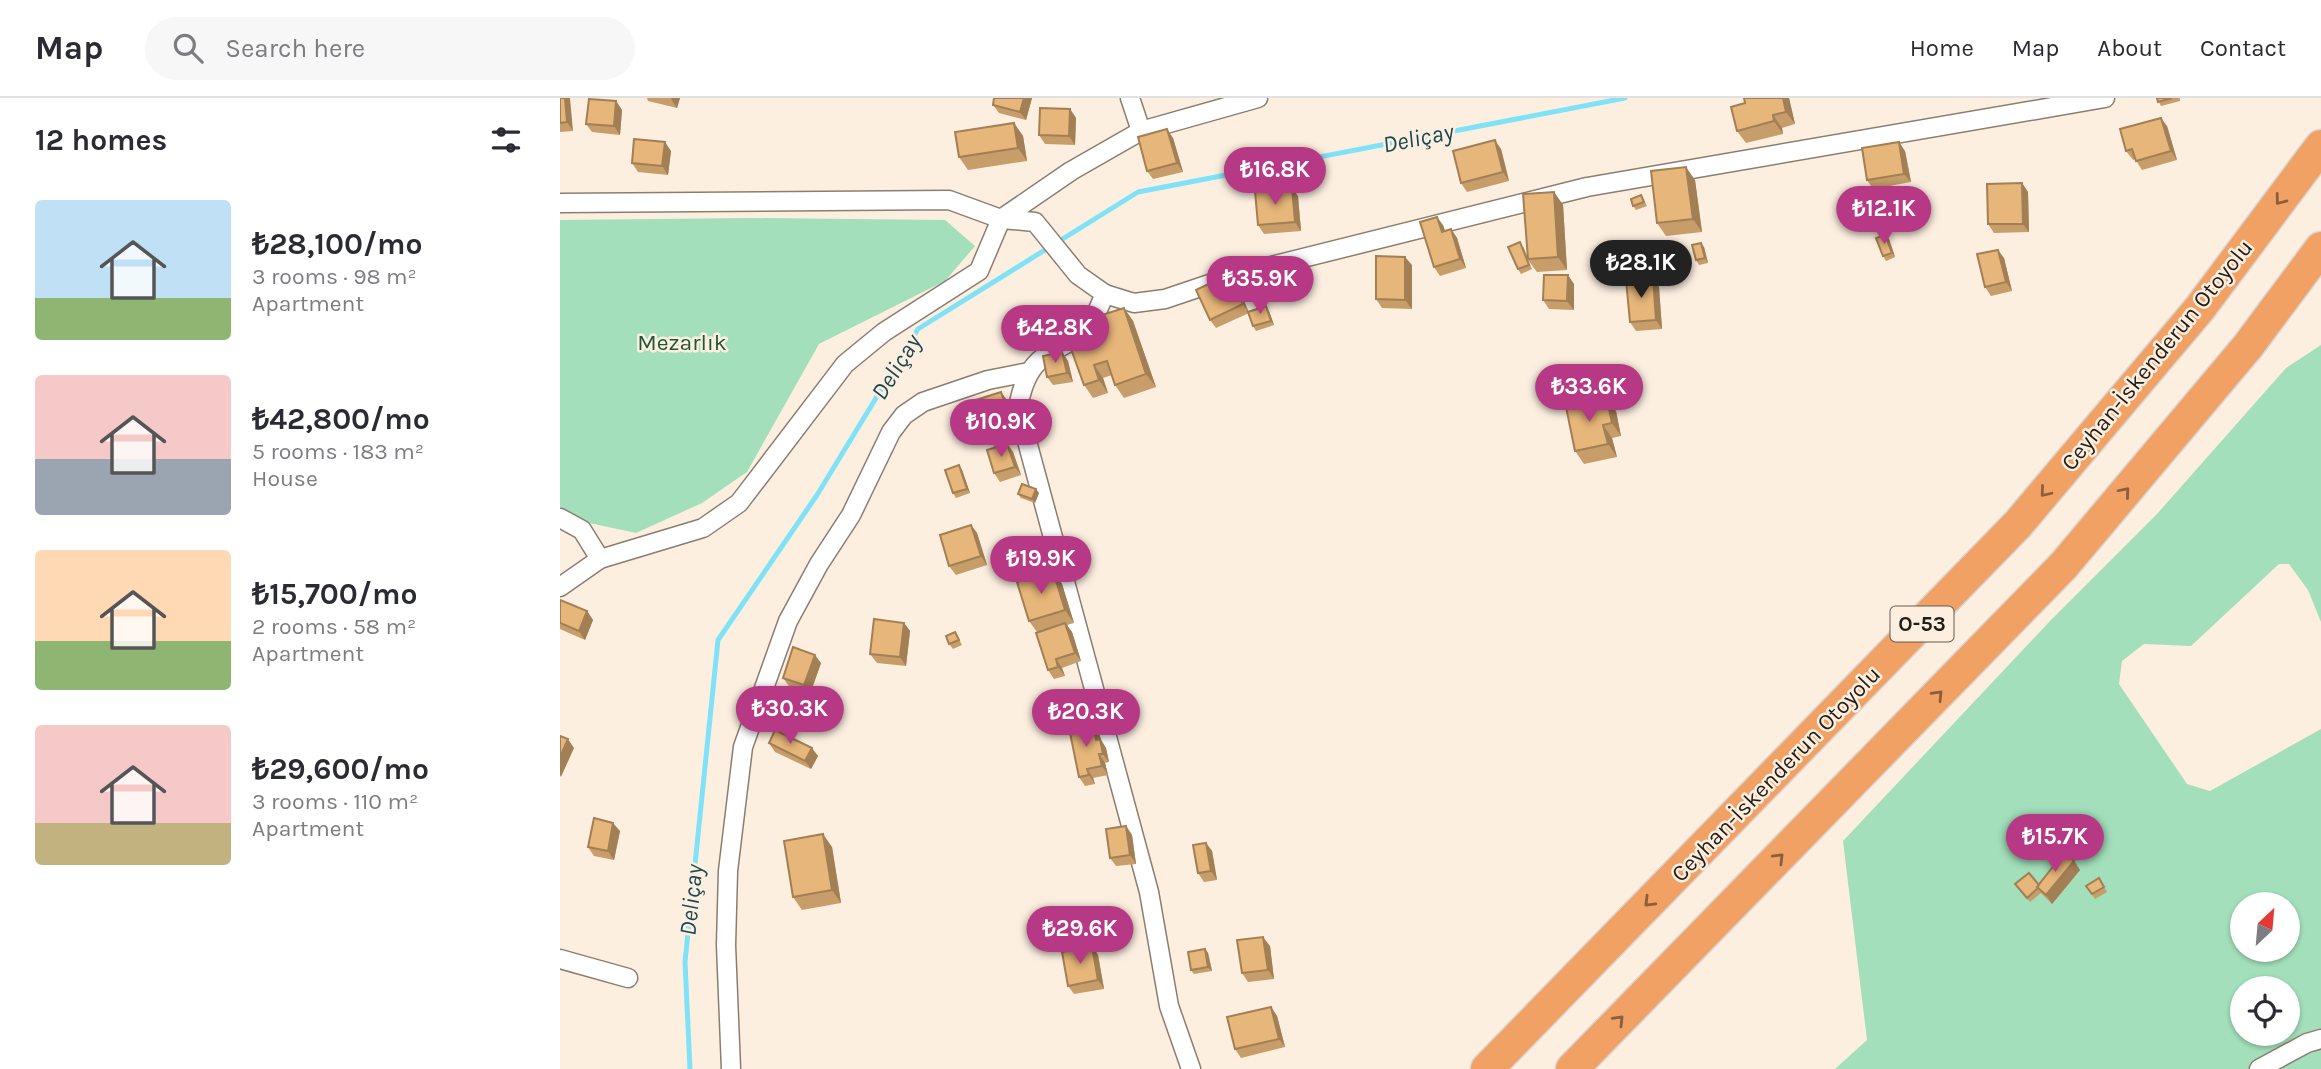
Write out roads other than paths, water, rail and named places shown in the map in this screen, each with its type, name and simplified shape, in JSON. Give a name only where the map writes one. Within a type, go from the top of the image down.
[{"type":"highway","name":"Ceyhan-İskenderun Otoyolu","points":[[1487,1069],[2018,524],[2200,308],[2321,146]]},
{"type":"highway","name":"O-53","points":[[1572,1069],[2064,565],[2248,346],[2321,248]]},
{"type":"street","points":[[1130,98],[1141,131]]},
{"type":"street","points":[[560,587],[600,559],[704,528],[739,503],[845,364],[884,332],[979,271],[1001,219],[1070,171],[1141,131],[1258,98]]},
{"type":"street","points":[[560,203],[949,200],[1001,219],[1035,222],[1078,275],[1105,294],[1134,303],[1165,299],[1239,274],[1587,187],[2105,98]]},
{"type":"street","points":[[1105,294],[1092,320],[1035,362],[1022,384],[1018,408],[1149,891],[1169,1006],[1191,1069]]},
{"type":"street","points":[[731,1069],[726,945],[728,871],[743,747],[788,621],[819,564],[851,515],[891,432],[904,415],[923,402],[988,380],[1029,372]]},
{"type":"street","points":[[560,518],[582,530],[600,559]]},
{"type":"street","points":[[560,959],[628,978]]},
{"type":"street","points":[[2259,1069],[2307,1043],[2321,1039]]},
{"type":"waterway","name":"Deliçay","points":[[690,1069],[685,962],[718,640],[817,495],[918,329],[1138,192],[1625,98]]},
{"type":"park label","name":"Mezarlık","points":[[682,342]]}]
